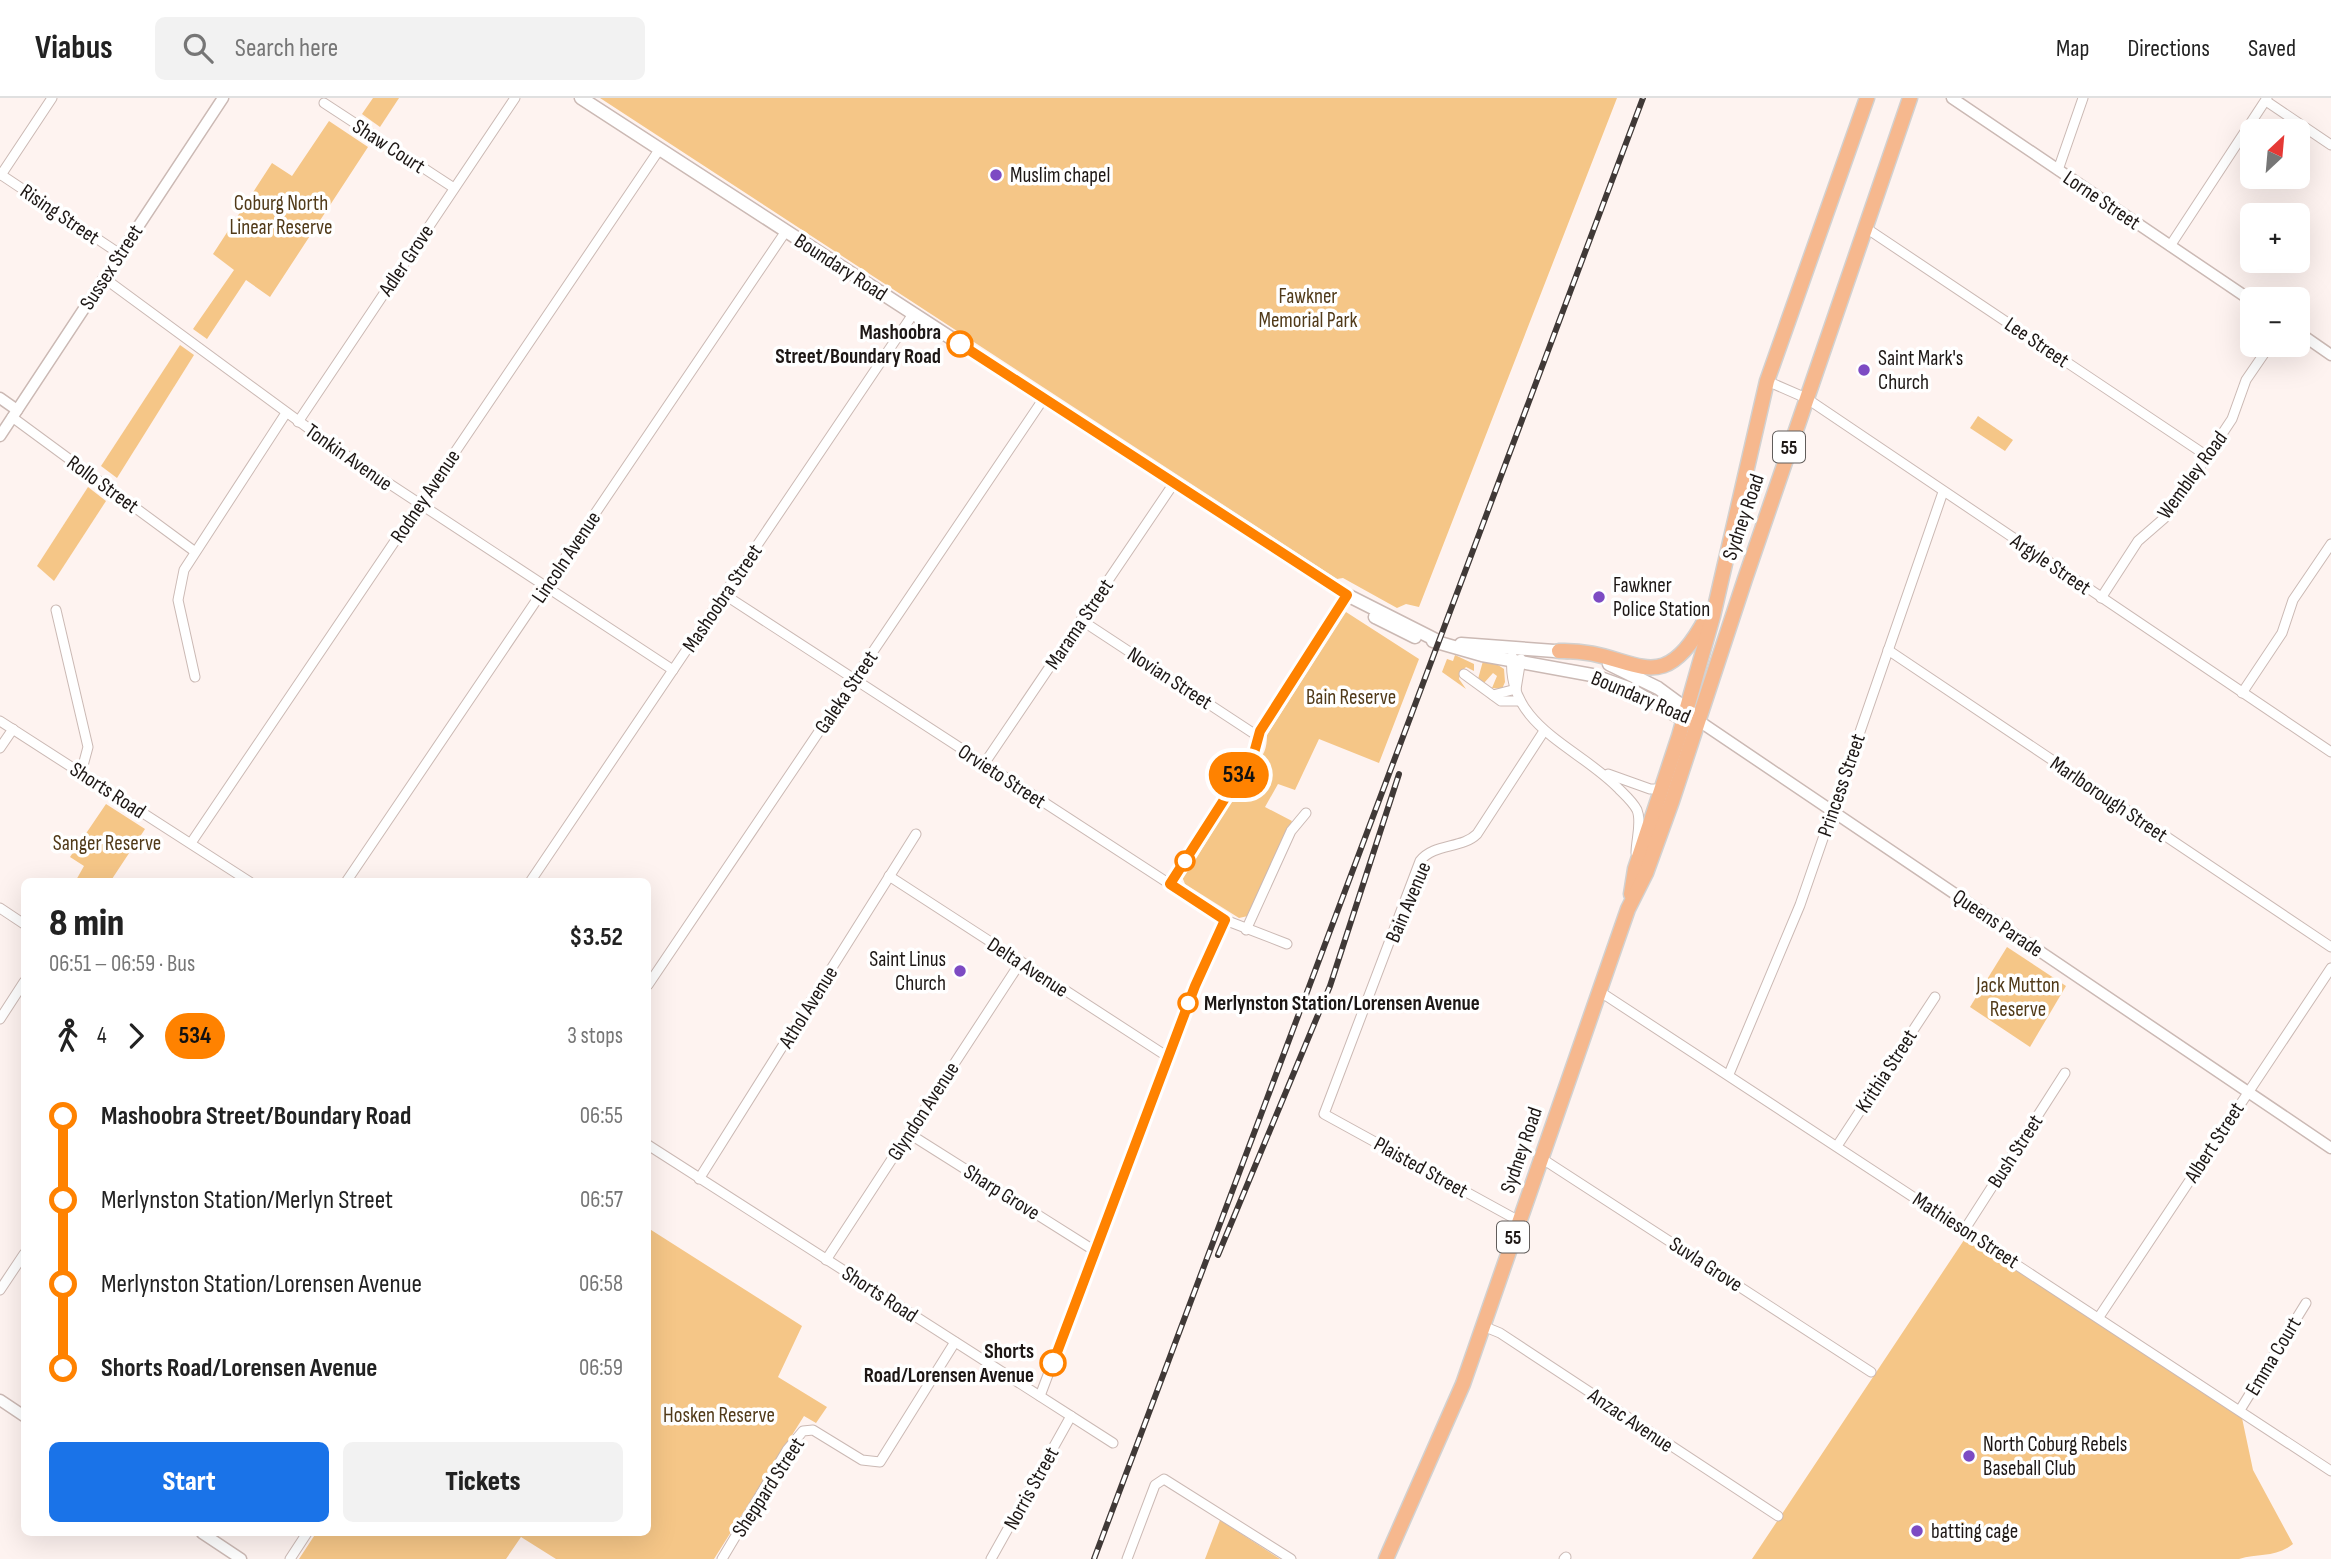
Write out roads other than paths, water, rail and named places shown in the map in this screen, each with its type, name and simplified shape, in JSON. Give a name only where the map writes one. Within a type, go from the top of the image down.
[{"type":"highway","name":"Sydney Road","points":[[1628,909],[1635,869],[1662,789],[1718,596],[1768,381],[1867,98]]},
{"type":"highway","name":"Sydney Road","points":[[1386,1559],[1454,1406],[1628,909],[1646,873],[1910,98]]},
{"type":"highway","points":[[1559,651],[1580,650],[1641,666],[1663,667],[1688,650],[1718,596]]},
{"type":"main road","name":"Boundary Road","points":[[581,98],[1347,595],[1465,651],[1576,670],[1611,680],[1685,713]]},
{"type":"main road","name":"Boundary Road","points":[[1442,642],[1559,651],[1614,665],[1699,722]]},
{"type":"street","points":[[1,174],[52,98]]},
{"type":"street","name":"Sussex Street","points":[[0,436],[223,98]]},
{"type":"street","name":"Adler Grove","points":[[298,422],[515,98]]},
{"type":"street","name":"Lorne Street","points":[[1952,98],[2240,293]]},
{"type":"street","points":[[2058,170],[2082,98]]},
{"type":"street","points":[[2170,246],[2267,99],[2331,145]]},
{"type":"street","name":"Shaw Court","points":[[324,103],[454,188]]},
{"type":"street","name":"Rodney Avenue","points":[[191,843],[659,150]]},
{"type":"street","name":"Rising Street","points":[[1,174],[120,254]]},
{"type":"street","name":"Lee Street","points":[[1866,228],[2207,456]]},
{"type":"street","name":"Lincoln Avenue","points":[[349,878],[786,231]]},
{"type":"street","name":"Tonkin Avenue","points":[[104,278],[298,422],[419,505],[673,670]]},
{"type":"street","name":"Mashoobra Street","points":[[533,878],[913,314]]},
{"type":"street","points":[[2310,340],[2331,355]]},
{"type":"street","name":"Wembley Road","points":[[2101,598],[2138,541],[2169,514],[2232,419],[2246,380],[2262,357]]},
{"type":"street","name":"Argyle Street","points":[[1768,381],[1806,398],[2331,752]]},
{"type":"street","points":[[0,398],[15,413]]},
{"type":"street","name":"Galeka Street","points":[[651,981],[1044,398]]},
{"type":"street","name":"Rollo Street","points":[[15,413],[194,551]]},
{"type":"street","points":[[195,677],[178,591],[184,570],[286,413]]},
{"type":"street","name":"Marama Street","points":[[984,764],[1174,483]]},
{"type":"street","name":"Princess Street","points":[[1729,1074],[1800,905],[1943,492]]},
{"type":"street","points":[[2242,693],[2283,633],[2293,600],[2331,544]]},
{"type":"street","name":"Orvieto Street","points":[[724,595],[1225,920],[1287,944]]},
{"type":"street","points":[[1170,884],[1254,753],[1259,737],[1347,595]]},
{"type":"street","points":[[56,610],[88,747],[81,773]]},
{"type":"street","name":"Novian Street","points":[[1081,620],[1259,737]]},
{"type":"street","points":[[1517,647],[1516,689],[1528,715],[1544,731],[1603,772],[1636,809],[1639,824],[1635,869]]},
{"type":"street","name":"Marlborough Street","points":[[1888,650],[2331,947]]},
{"type":"street","points":[[1464,674],[1504,702],[1520,701]]},
{"type":"street","points":[[1493,695],[1516,689]]},
{"type":"street","name":"Shorts Road","points":[[0,721],[244,878]]},
{"type":"street","name":"Queens Parade","points":[[1699,722],[2331,1148]]},
{"type":"street","points":[[0,748],[13,729]]},
{"type":"street","name":"Bain Avenue","points":[[1324,1114],[1420,861],[1429,853],[1469,840],[1477,834],[1544,731]]},
{"type":"street","points":[[1603,772],[1650,789],[1662,789]]},
{"type":"street","points":[[1246,930],[1292,831],[1306,813]]},
{"type":"street","name":"Athol Avenue","points":[[699,1179],[916,834]]},
{"type":"street","name":"Delta Avenue","points":[[889,876],[1168,1057]]},
{"type":"street","points":[[0,908],[21,922]]},
{"type":"street","points":[[1040,1396],[1168,1057],[1225,920]]},
{"type":"street","name":"Glyndon Avenue","points":[[826,1260],[1020,963]]},
{"type":"street","name":"Albert Street","points":[[2099,1317],[2331,968]]},
{"type":"street","points":[[0,1019],[21,987]]},
{"type":"street","name":"Mathieson Street","points":[[1599,991],[2331,1471]]},
{"type":"street","name":"Krithia Street","points":[[1837,1146],[1935,997]]},
{"type":"street","name":"Bush Street","points":[[1965,1229],[2065,1073]]},
{"type":"street","name":"Plaisted Street","points":[[1324,1114],[1519,1221]]},
{"type":"street","name":"Sharp Grove","points":[[908,1133],[1095,1251]]},
{"type":"street","name":"Shorts Road","points":[[651,1147],[1113,1443]]},
{"type":"street","name":"Suvla Grove","points":[[1541,1158],[1871,1372]]},
{"type":"street","points":[[0,1290],[21,1258]]},
{"type":"street","name":"Emma Court","points":[[2241,1410],[2306,1303]]},
{"type":"street","name":"Anzac Avenue","points":[[1483,1326],[1520,1346],[1778,1516]]},
{"type":"street","name":"Sheppard Street","points":[[722,1559],[787,1450],[803,1431],[811,1429],[862,1460],[880,1462],[955,1342]]},
{"type":"street","points":[[0,1399],[21,1414]]},
{"type":"street","name":"Norris Street","points":[[991,1559],[1072,1416]]},
{"type":"street","points":[[1126,1559],[1155,1485],[1161,1479],[1171,1481],[1291,1559]]},
{"type":"street","points":[[206,1536],[241,1559]]},
{"type":"street","points":[[290,1559],[305,1536]]},
{"type":"railway","points":[[1094,1559],[1643,98]]},
{"type":"railway","points":[[1218,1255],[1330,986],[1399,774]]},
{"type":"place","name":"Muslim chapel","points":[[996,175]]},
{"type":"place","name":"Mashoobra Street/Boundary Road","points":[[960,344]]},
{"type":"place","name":"Saint Mark's Church","points":[[1864,370]]},
{"type":"place","name":"Fawkner Police Station","points":[[1599,597]]},
{"type":"place","name":"Saint Linus Church","points":[[960,971]]},
{"type":"place","name":"Merlynston Station/Lorensen Avenue","points":[[1188,1003]]},
{"type":"place","name":"Shorts Road/Lorensen Avenue","points":[[1053,1363]]},
{"type":"place","name":"North Coburg Rebels Baseball Club","points":[[1969,1456]]},
{"type":"place","name":"batting cage","points":[[1917,1531]]},
{"type":"park label","name":"Coburg North Linear Reserve","points":[[281,215]]},
{"type":"park label","name":"Fawkner Memorial Park","points":[[1308,308]]},
{"type":"park label","name":"Bain Reserve","points":[[1351,697]]},
{"type":"park label","name":"Sanger Reserve","points":[[107,843]]},
{"type":"park label","name":"Jack Mutton Reserve","points":[[2018,997]]},
{"type":"park label","name":"Hosken Reserve","points":[[719,1415]]}]
